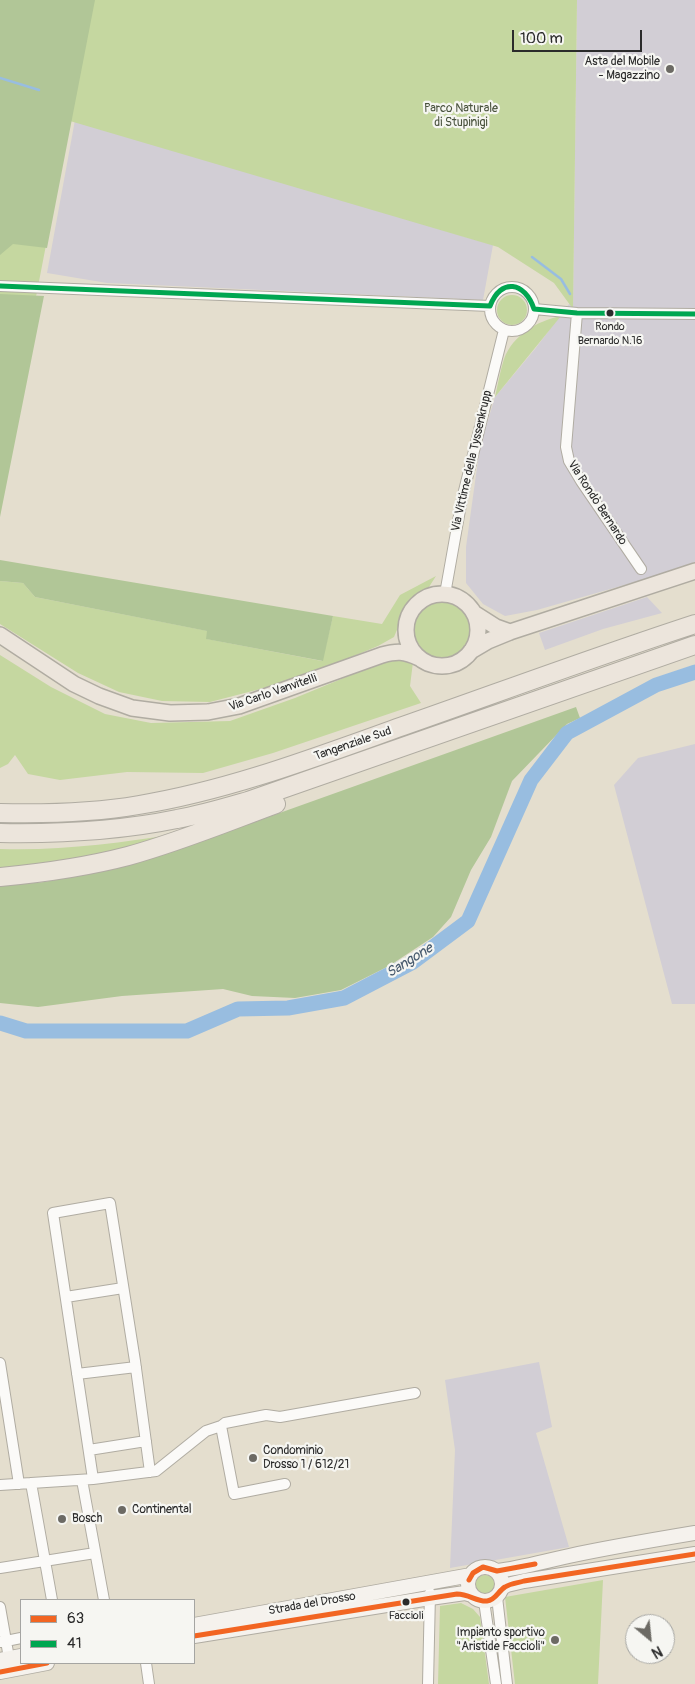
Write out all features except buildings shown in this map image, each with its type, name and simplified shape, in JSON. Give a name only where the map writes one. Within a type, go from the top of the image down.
[{"type":"highway","name":"Tangenziale Sud","points":[[0,813],[68,813],[107,810],[138,806],[214,789],[319,756],[695,624]]},
{"type":"highway","name":"Tangenziale Sud","points":[[0,833],[63,833],[103,830],[177,819],[248,801],[695,645]]},
{"type":"highway","points":[[0,877],[77,867],[128,856],[169,843],[328,784],[402,747]]},
{"type":"main road","points":[[471,651],[510,632],[695,571]]},
{"type":"main road","points":[[382,655],[397,642],[415,607],[424,599],[434,595],[445,594],[462,600],[474,613],[496,627],[510,632]]},
{"type":"main road","points":[[382,655],[394,652],[407,652],[432,664],[443,666],[454,664],[464,659],[476,642],[478,632],[474,613]]},
{"type":"main road","points":[[406,627],[409,644],[419,658]]},
{"type":"main road","name":"Via Carlo Vanvitelli","points":[[0,635],[74,684],[98,696],[132,708],[170,713],[208,712],[239,706],[382,655]]},
{"type":"street","points":[[0,286],[490,306]]},
{"type":"street","points":[[516,287],[528,294],[534,309],[530,320],[524,326],[514,330],[504,330],[493,320],[490,306],[494,296],[500,290],[516,287]]},
{"type":"street","points":[[534,309],[577,313],[695,314]]},
{"type":"street","name":"Via Rondò Bernardo","points":[[577,313],[567,454],[582,481],[640,569]]},
{"type":"street","name":"Via Vittime della Tyssenkrupp","points":[[445,594],[462,498],[504,330]]},
{"type":"street","points":[[93,1479],[53,1213],[110,1203],[136,1367],[150,1472]]},
{"type":"street","points":[[66,1297],[123,1288]]},
{"type":"street","points":[[0,1363],[19,1484]]},
{"type":"street","points":[[77,1374],[136,1367]]},
{"type":"street","points":[[0,1486],[93,1479],[156,1471],[206,1431],[221,1426],[224,1422],[261,1416],[280,1417],[416,1393]]},
{"type":"street","points":[[221,1426],[234,1494],[285,1484]]},
{"type":"street","points":[[89,1450],[146,1441]]},
{"type":"street","points":[[82,1480],[104,1599]]},
{"type":"street","points":[[31,1483],[52,1599]]},
{"type":"street","points":[[489,1595],[468,1585],[471,1575],[475,1570],[483,1567],[497,1571],[521,1568],[566,1556],[695,1533]]},
{"type":"street","points":[[0,1568],[95,1553]]},
{"type":"street","name":"Strada del Drosso","points":[[195,1636],[465,1593],[489,1595],[507,1585],[524,1581],[695,1554]]},
{"type":"street","points":[[496,1684],[489,1595],[502,1579],[497,1571]]},
{"type":"street","name":"Strada del Drosso","points":[[195,1625],[471,1575]]},
{"type":"street","points":[[428,1684],[431,1583]]},
{"type":"street","points":[[489,1595],[507,1684]]},
{"type":"street","points":[[0,1607],[3,1641],[10,1658]]},
{"type":"street","points":[[3,1641],[20,1638]]},
{"type":"street","points":[[0,1672],[42,1664]]},
{"type":"street","points":[[146,1664],[149,1684]]},
{"type":"shaded area","points":[[577,0],[695,0],[695,562],[642,580],[537,610],[505,616],[483,604],[466,583],[466,547],[480,446],[495,397],[569,304],[573,304]]},
{"type":"shaded area","points":[[75,120],[493,245],[483,300],[107,283],[47,273]]},
{"type":"shaded area","points":[[647,597],[662,613],[603,629],[545,650],[539,633]]},
{"type":"shaded area","points":[[695,744],[695,1004],[672,1004],[614,785],[638,758]]},
{"type":"shaded area","points":[[539,1362],[552,1427],[536,1433],[569,1547],[450,1568],[455,1450],[445,1380]]},
{"type":"green space","name":"Parco Naturale di Stupinigi","points":[[0,0],[577,0],[573,309],[554,283],[498,247],[70,121],[0,483]]},
{"type":"green space","points":[[0,0],[95,0],[47,248],[13,244],[0,255]]},
{"type":"green space","points":[[0,294],[44,296],[0,517]]},
{"type":"green space","points":[[512,295],[523,299],[527,310],[523,321],[512,325],[501,321],[497,310],[501,299]]},
{"type":"green space","points":[[561,316],[495,397],[504,359],[513,343],[535,325]]},
{"type":"green space","points":[[0,560],[333,616],[323,661],[206,639],[207,631],[35,597],[23,583],[0,581]]},
{"type":"green space","points":[[436,576],[429,587],[408,603],[394,637],[378,646],[325,668],[268,687],[210,702],[162,701],[119,692],[78,673],[0,624],[0,581],[23,583],[35,597],[208,631],[207,639],[322,661],[333,616],[382,624],[400,595]]},
{"type":"green space","points":[[443,599],[460,604],[468,612],[473,629],[468,646],[460,654],[443,659],[426,654],[418,646],[413,629],[418,612],[426,604]]},
{"type":"green space","points":[[0,655],[51,687],[105,714],[151,723],[230,721],[295,698],[385,661],[401,660],[413,662],[410,686],[421,703],[273,753],[203,773],[127,772],[60,780],[28,774],[15,755],[8,764],[0,768]]},
{"type":"green space","points":[[576,707],[580,718],[567,724],[512,781],[491,837],[471,870],[451,917],[433,937],[389,966],[341,990],[295,998],[252,996],[223,989],[122,996],[38,1007],[0,1003],[0,886],[44,882],[117,868],[176,850]]},
{"type":"green space","points":[[177,834],[112,853],[0,872],[0,849],[67,848]]},
{"type":"green space","points":[[485,1575],[492,1578],[495,1585],[492,1592],[485,1595],[478,1592],[475,1585],[478,1578]]},
{"type":"green space","name":"Impianto sportivo \"Aristide Faccioli\"","points":[[603,1580],[598,1684],[515,1684],[505,1597]]},
{"type":"green space","points":[[461,1603],[473,1609],[480,1617],[489,1684],[438,1684],[440,1606]]},
{"type":"waterway","points":[[0,78],[39,90]]},
{"type":"waterway","points":[[532,257],[561,279],[570,294]]},
{"type":"waterway","name":"Sangone","points":[[0,1023],[26,1031],[187,1031],[238,1009],[288,1008],[344,998],[413,962],[468,921],[531,780],[567,733],[656,685],[695,672]]},
{"type":"transit line","name":"41","points":[[0,286],[490,306],[500,290],[513,286],[525,293],[534,309],[577,313],[695,314]]},
{"type":"transit line","name":"63","points":[[195,1636],[457,1594],[487,1601],[493,1599],[507,1586],[524,1581],[695,1554]]},
{"type":"transit line","name":"63","points":[[469,1580],[473,1573],[483,1567],[497,1571],[535,1564]]},
{"type":"transit line","name":"63","points":[[0,1672],[42,1664]]},
{"type":"place","name":"Asta del Mobile - Magazzino","points":[[670,69]]},
{"type":"place","name":"Rondo Bernardo N.16","points":[[610,313]]},
{"type":"place","name":"Condominio Drosso 1 / 612/21","points":[[253,1458]]},
{"type":"place","name":"Continental","points":[[122,1510]]},
{"type":"place","name":"Bosch","points":[[62,1519]]},
{"type":"place","name":"Faccioli","points":[[406,1602]]},
{"type":"place","name":"Impianto sportivo \"Aristide Faccioli\"","points":[[555,1640]]}]
